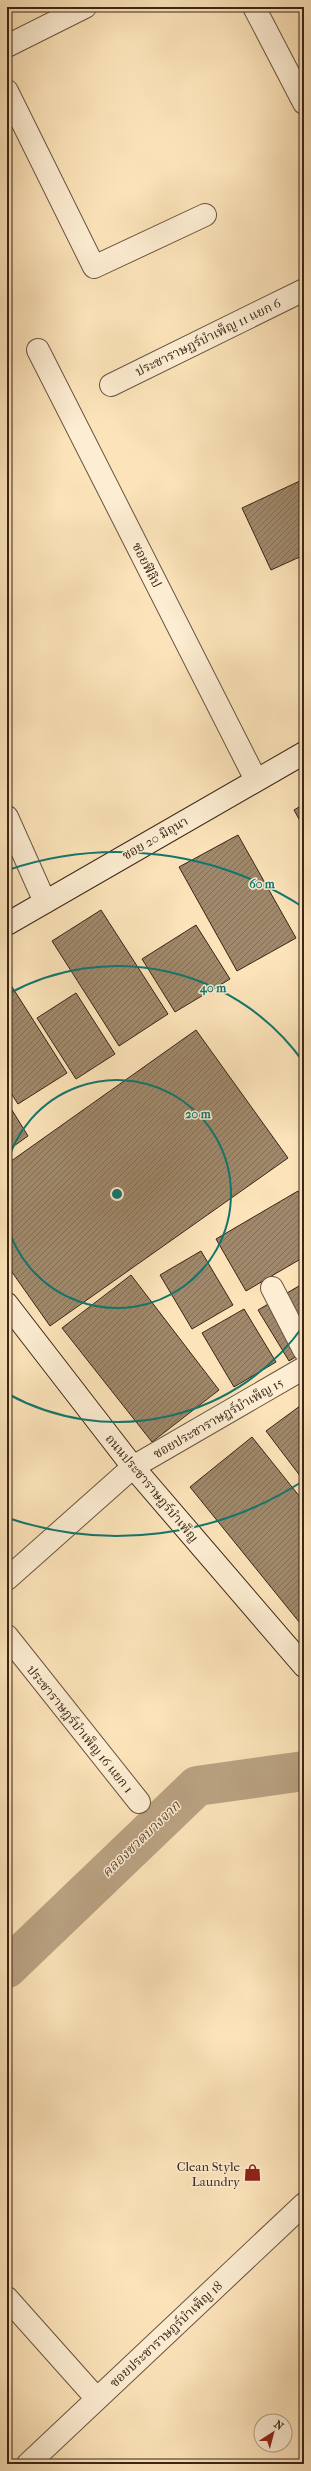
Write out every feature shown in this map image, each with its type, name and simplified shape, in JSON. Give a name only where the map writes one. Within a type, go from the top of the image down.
[{"type":"street","points":[[7,46],[85,7]]},
{"type":"street","points":[[254,7],[304,103]]},
{"type":"street","points":[[7,91],[94,267],[205,215]]},
{"type":"street","name":"ประชาราษฎร์บำเพ็ญ 11 แยก 6","points":[[111,385],[304,290]]},
{"type":"street","name":"ซอยฟิลิป","points":[[38,350],[256,780]]},
{"type":"street","name":"ซอย 20 มิถุนา","points":[[7,924],[304,753]]},
{"type":"street","points":[[7,817],[45,902]]},
{"type":"street","points":[[272,1288],[304,1350]]},
{"type":"street","name":"ถนนประชาราษฎร์บำเพ็ญ","points":[[7,1304],[133,1467],[304,1666]]},
{"type":"street","name":"ซอยประชาราษฎร์บำเพ็ญ 15","points":[[7,1579],[133,1467],[304,1368]]},
{"type":"street","name":"ประชาราษฎร์บำเพ็ญ 16 แยก 1","points":[[7,1636],[139,1802]]},
{"type":"street","name":"ซอยประชาราษฎร์บำเพ็ญ 18","points":[[28,2464],[304,2204]]},
{"type":"street","points":[[7,2298],[97,2399]]},
{"type":"building","points":[[304,479],[304,555],[271,570],[242,508]]},
{"type":"building","points":[[304,804],[304,828],[294,810]]},
{"type":"building","points":[[238,835],[296,938],[237,971],[179,867]]},
{"type":"building","points":[[101,910],[168,1014],[119,1046],[52,941]]},
{"type":"building","points":[[196,925],[230,979],[175,1012],[142,959]]},
{"type":"building","points":[[7,979],[67,1073],[18,1104],[7,1087]]},
{"type":"building","points":[[76,993],[115,1054],[76,1079],[37,1018]]},
{"type":"building","points":[[196,1030],[288,1158],[50,1326],[7,1265],[7,1164]]},
{"type":"building","points":[[7,1102],[28,1136],[7,1151]]},
{"type":"building","points":[[298,1191],[304,1202],[304,1257],[246,1291],[216,1239]]},
{"type":"building","points":[[201,1251],[233,1305],[192,1329],[160,1275]]},
{"type":"building","points":[[131,1275],[219,1390],[152,1442],[62,1328]]},
{"type":"building","points":[[304,1283],[304,1352],[289,1361],[258,1310]]},
{"type":"building","points":[[244,1309],[276,1362],[234,1387],[202,1333]]},
{"type":"building","points":[[304,1403],[304,1481],[266,1431]]},
{"type":"building","points":[[252,1437],[304,1502],[304,1628],[190,1487]]},
{"type":"waterway","name":"คลองชวดบางจาก","points":[[7,1968],[197,1786],[304,1771]]},
{"type":"place","name":"Clean Style Laundry","points":[[253,2173]]}]
